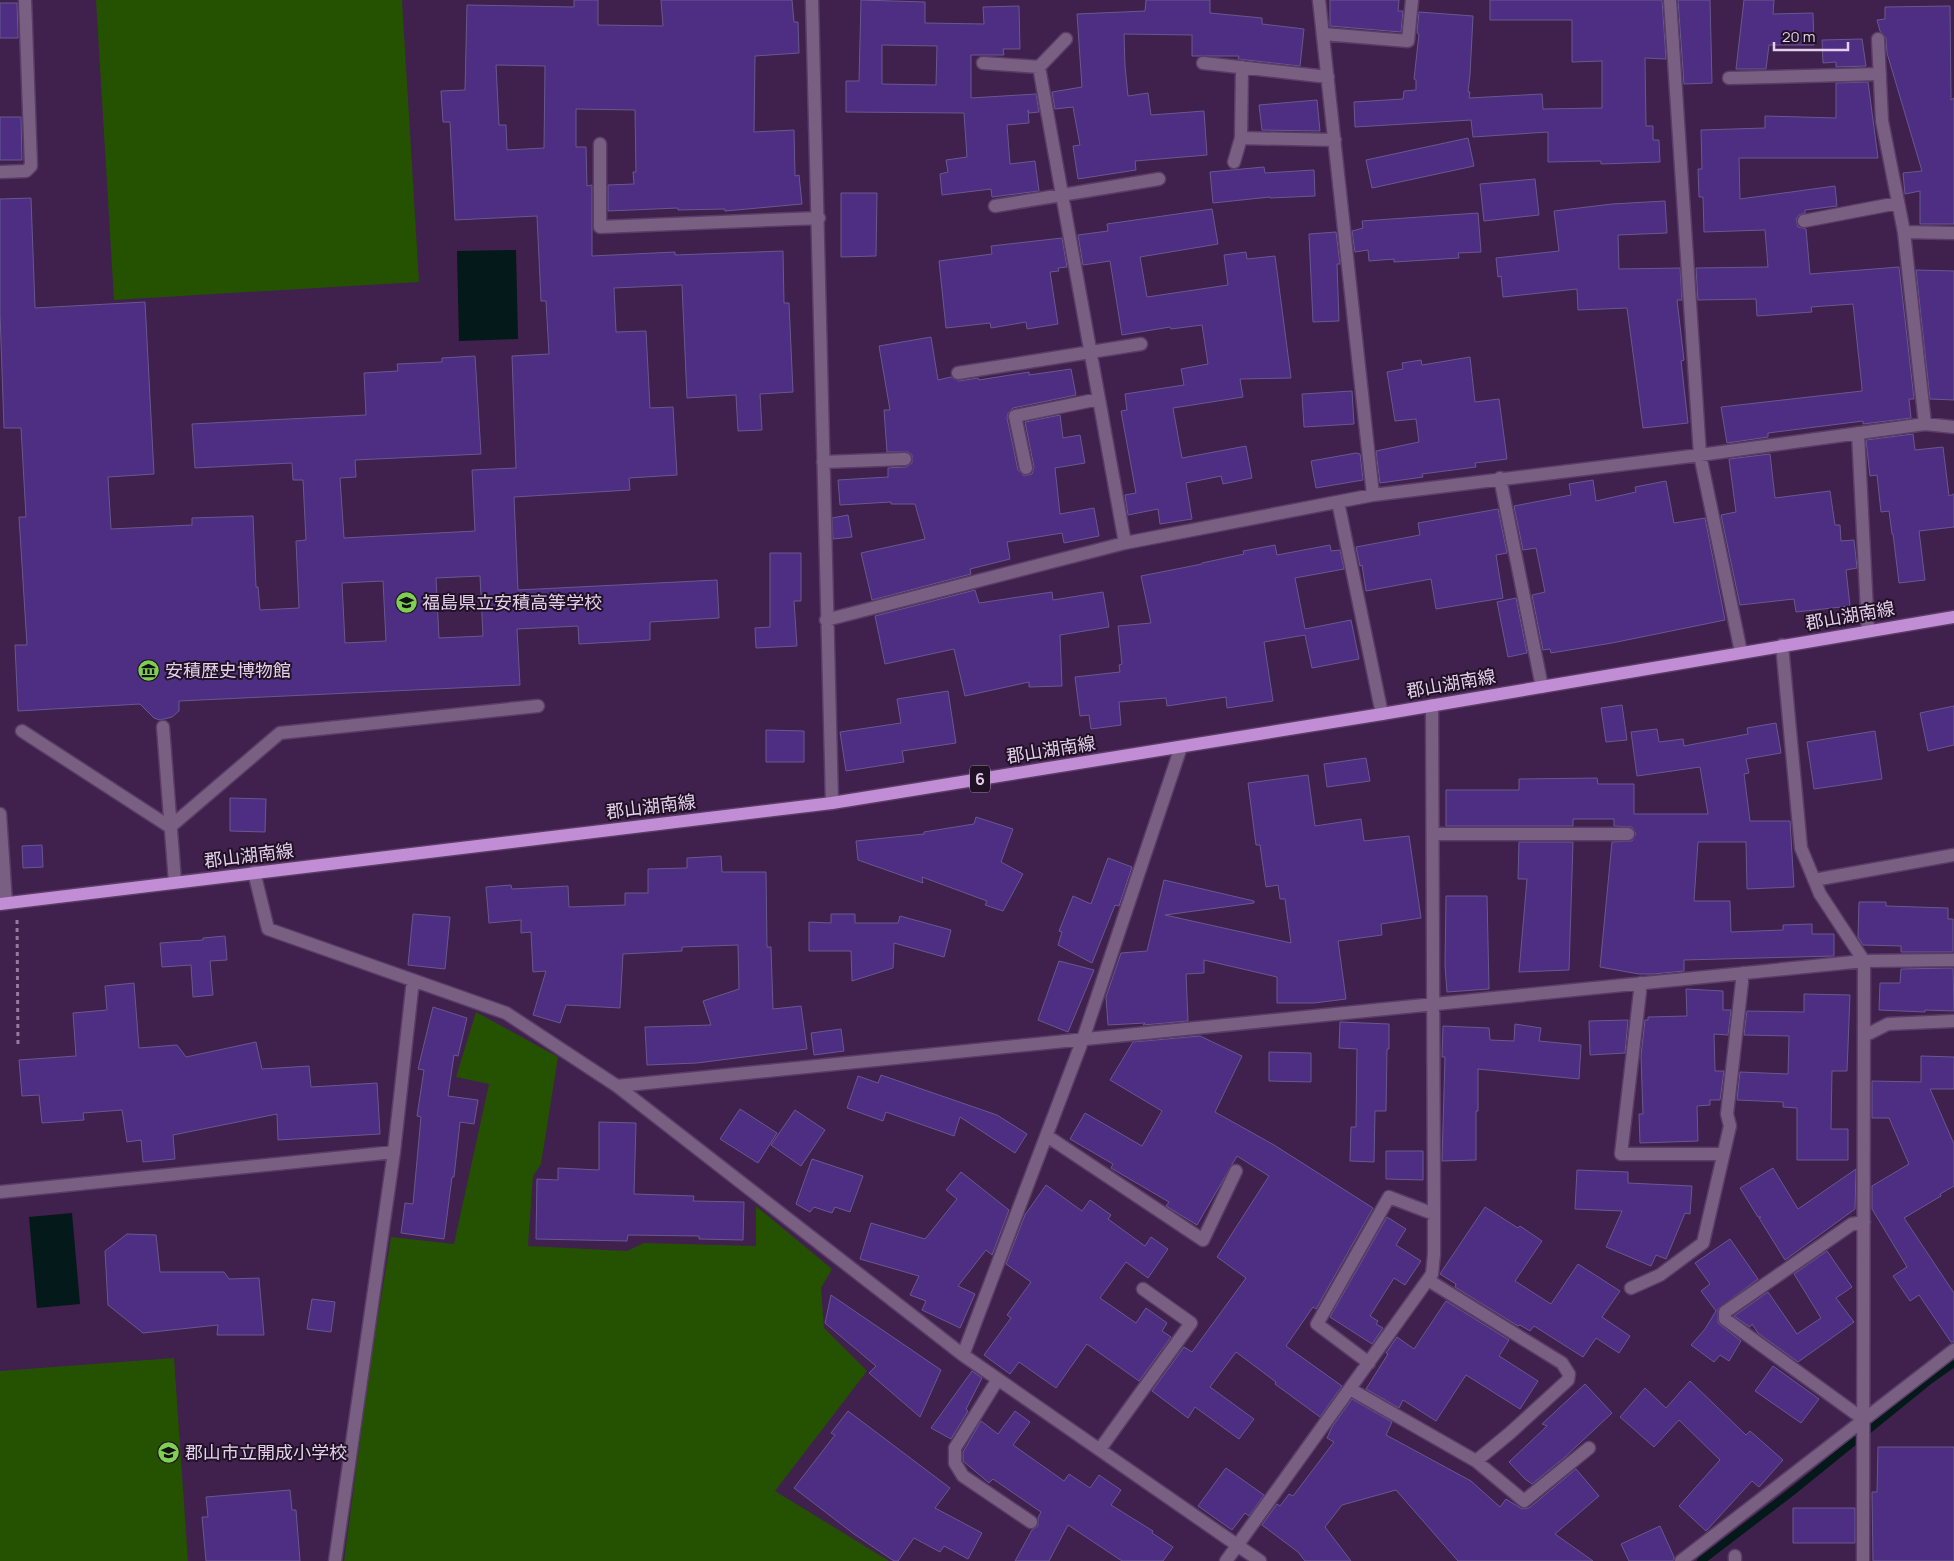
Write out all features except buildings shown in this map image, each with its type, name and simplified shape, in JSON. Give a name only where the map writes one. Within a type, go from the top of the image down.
[{"type":"main road","name":"郡山湖南線","points":[[8,903],[832,803],[1382,714],[1954,617]]},
{"type":"street","points":[[0,172],[26,171],[31,166],[26,0]]},
{"type":"street","points":[[812,0],[819,218],[826,620],[832,803]]},
{"type":"street","points":[[1319,0],[1373,495]]},
{"type":"street","points":[[1323,34],[1408,41],[1412,0]]},
{"type":"street","points":[[1670,0],[1700,455],[1741,652]]},
{"type":"street","points":[[1878,38],[1882,121],[1904,232],[1926,424]]},
{"type":"street","points":[[1040,67],[1066,39]]},
{"type":"street","points":[[984,63],[1040,67]]},
{"type":"street","points":[[1203,63],[1328,77]]},
{"type":"street","points":[[1040,67],[1125,543]]},
{"type":"street","points":[[1234,162],[1241,138],[1242,67]]},
{"type":"street","points":[[1729,78],[1880,74]]},
{"type":"street","points":[[1241,138],[1335,140]]},
{"type":"street","points":[[600,144],[600,227],[819,218]]},
{"type":"street","points":[[995,206],[1159,179]]},
{"type":"street","points":[[1804,221],[1898,203]]},
{"type":"street","points":[[1904,232],[1954,233]]},
{"type":"street","points":[[958,373],[1141,344]]},
{"type":"street","points":[[1026,468],[1015,416],[1099,399]]},
{"type":"street","points":[[826,620],[1125,543],[1373,495],[1700,455],[1926,424],[1954,427]]},
{"type":"street","points":[[1858,433],[1868,631]]},
{"type":"street","points":[[823,462],[905,459]]},
{"type":"street","points":[[1500,478],[1542,687]]},
{"type":"street","points":[[1338,502],[1382,714]]},
{"type":"street","points":[[1782,645],[1801,848],[1820,894],[1864,960],[1863,1561]]},
{"type":"street","points":[[1226,1561],[1239,1546],[1432,1274],[1434,1254],[1434,1005],[1432,705]]},
{"type":"street","points":[[170,827],[280,733],[538,706]]},
{"type":"street","points":[[162,728],[175,882]]},
{"type":"street","points":[[22,731],[170,827]]},
{"type":"street","points":[[963,1355],[1083,1039],[1181,747]]},
{"type":"street","points":[[0,814],[8,903]]},
{"type":"street","points":[[1433,834],[1628,834]]},
{"type":"street","points":[[1814,880],[1954,855]]},
{"type":"street","points":[[254,872],[268,929],[506,1013],[618,1086],[963,1355],[1260,1561]]},
{"type":"street","points":[[618,1086],[1434,1005],[1864,960],[1954,960]]},
{"type":"street","points":[[1631,1288],[1660,1275],[1703,1244],[1730,1126],[1727,1114],[1743,973]]},
{"type":"street","points":[[335,1561],[394,1152],[413,980]]},
{"type":"street","points":[[1641,983],[1621,1154],[1723,1154]]},
{"type":"street","points":[[1864,1036],[1888,1024],[1953,1020]]},
{"type":"street","points":[[1047,1136],[1203,1240],[1236,1171]]},
{"type":"street","points":[[0,1192],[394,1152]]},
{"type":"street","points":[[1368,1363],[1317,1324],[1389,1197],[1434,1214]]},
{"type":"street","points":[[1863,1419],[1725,1319],[1725,1312],[1852,1224],[1864,1222]]},
{"type":"street","points":[[1428,1280],[1562,1363],[1568,1374],[1568,1380],[1561,1387],[1476,1461]]},
{"type":"street","points":[[1100,1449],[1191,1323],[1143,1289]]},
{"type":"street","points":[[1681,1561],[1954,1350]]},
{"type":"street","points":[[998,1378],[955,1448],[954,1463],[963,1476],[1031,1522]]},
{"type":"street","points":[[1350,1389],[1476,1461],[1524,1500],[1589,1448]]},
{"type":"path","points":[[8,903],[18,1047]]},
{"type":"green space","points":[[96,0],[402,0],[419,282],[114,300]]},
{"type":"green space","points":[[476,1012],[558,1057],[541,1164],[533,1176],[528,1246],[627,1251],[644,1243],[756,1246],[756,1206],[832,1269],[821,1288],[824,1328],[867,1371],[775,1491],[889,1561],[344,1561],[369,1372],[391,1237],[454,1244],[489,1084],[456,1077]]},
{"type":"green space","points":[[174,1358],[188,1561],[0,1561],[0,1371]]},
{"type":"shaded area","points":[[516,250],[518,339],[459,341],[457,251]]},
{"type":"shaded area","points":[[72,1213],[80,1304],[37,1308],[29,1217]]},
{"type":"waterway","points":[[1701,1561],[1794,1490],[1931,1379],[1954,1363]]},
{"type":"place","name":"福島県立安積高等学校","points":[[406,603]]},
{"type":"place","name":"安積歴史博物館","points":[[149,671]]},
{"type":"place","name":"郡山市立開成小学校","points":[[169,1453]]}]
